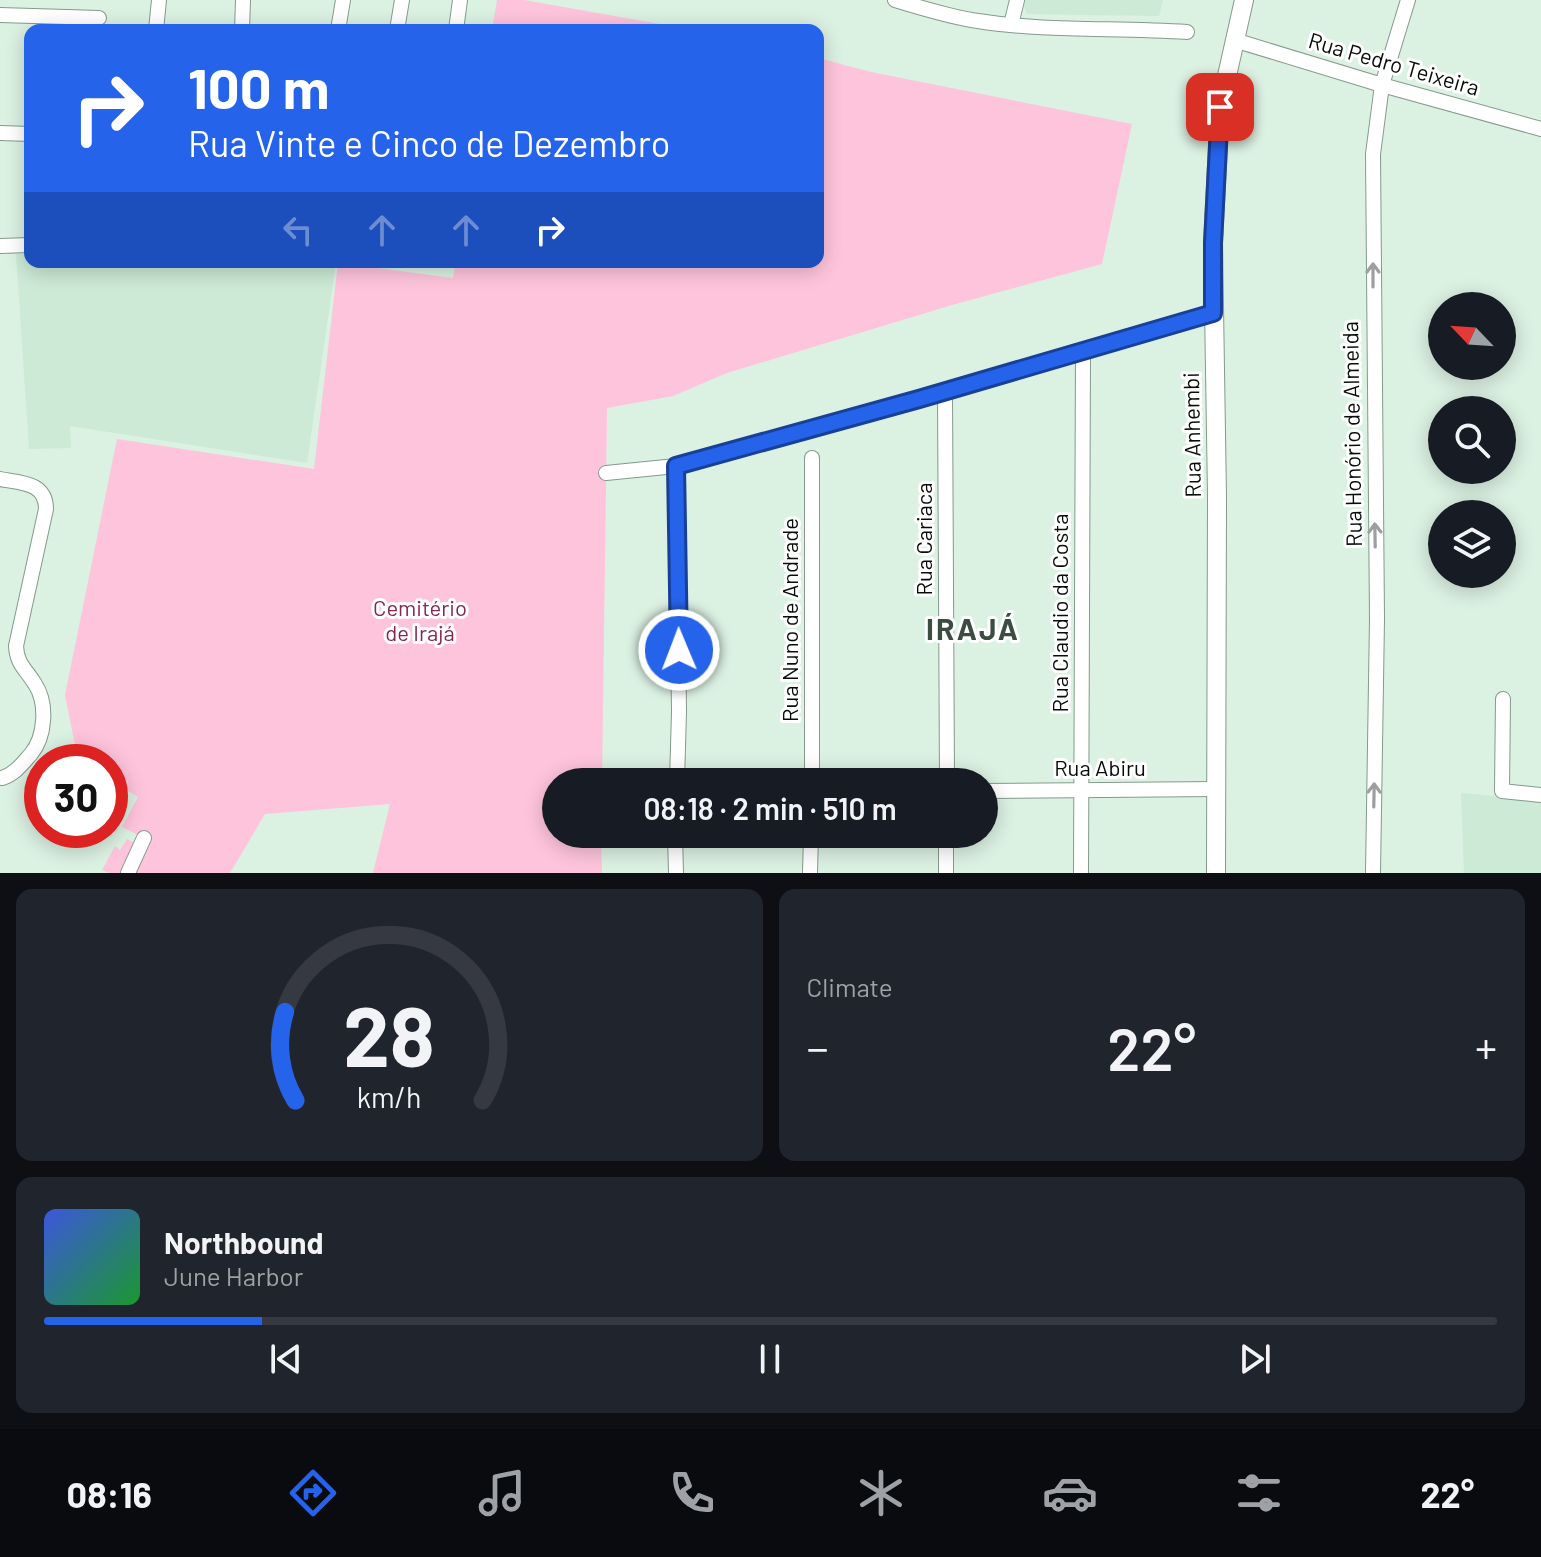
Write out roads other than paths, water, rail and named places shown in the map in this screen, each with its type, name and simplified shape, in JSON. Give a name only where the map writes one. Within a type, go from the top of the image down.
[{"type":"street","points":[[157,24],[159,0]]},
{"type":"street","points":[[242,24],[243,0]]},
{"type":"street","points":[[339,24],[343,0]]},
{"type":"street","points":[[398,24],[402,0]]},
{"type":"street","points":[[457,24],[460,0]]},
{"type":"street","points":[[895,0],[954,17],[1011,25],[1187,32]]},
{"type":"street","points":[[1011,25],[1017,0]]},
{"type":"street","name":"Rua Anhembi","points":[[1216,873],[1217,513],[1213,313],[1217,129],[1244,0]]},
{"type":"street","name":"Rua Honório de Almeida","points":[[1373,873],[1377,619],[1372,176],[1382,85],[1408,0]]},
{"type":"street","points":[[0,15],[99,18]]},
{"type":"street","name":"Rua Pedro Teixeira","points":[[1234,40],[1541,129]]},
{"type":"street","points":[[0,133],[24,134]]},
{"type":"street","points":[[0,246],[24,245]]},
{"type":"street","points":[[606,473],[676,466],[945,392],[1213,313]]},
{"type":"street","name":"Rua Claudio da Costa","points":[[1081,873],[1083,352]]},
{"type":"street","name":"Rua Cariaca","points":[[945,392],[947,768]]},
{"type":"street","name":"Rua Nuno de Andrade","points":[[812,458],[812,768]]},
{"type":"street","points":[[676,466],[677,768]]},
{"type":"street","points":[[0,479],[28,484],[43,492],[46,509],[16,646],[16,658],[39,693],[43,735],[19,768],[2,778]]},
{"type":"street","points":[[1503,699],[1502,791],[1541,795]]},
{"type":"street","name":"Rua Abiru","points":[[998,791],[1217,789]]},
{"type":"street","points":[[128,873],[144,838]]},
{"type":"street","points":[[675,848],[676,873]]},
{"type":"street","points":[[810,873],[811,848]]},
{"type":"street","points":[[946,848],[946,873]]},
{"type":"district","name":"IRAJÁ","points":[[973,630]]},
{"type":"park label","name":"Cemitério de Irajá","points":[[420,620]]}]
